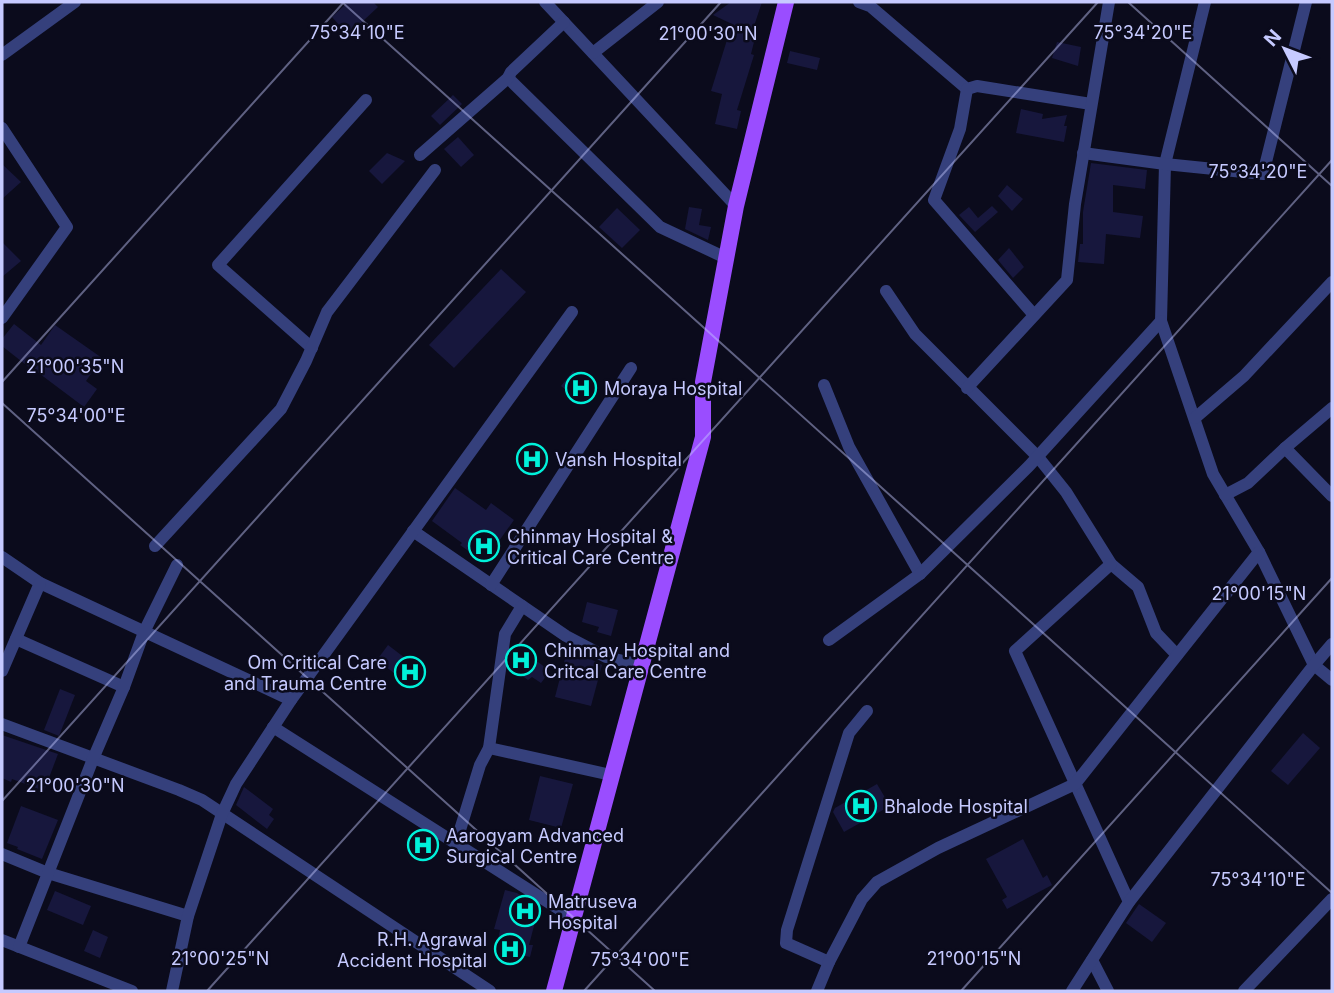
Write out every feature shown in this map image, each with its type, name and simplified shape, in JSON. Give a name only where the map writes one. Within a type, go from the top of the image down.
[{"type":"main road","points":[[554,991],[702,437],[703,382],[736,206],[786,2]]},
{"type":"street","points":[[2,55],[75,2]]},
{"type":"street","points":[[545,2],[736,206]]},
{"type":"street","points":[[593,53],[658,2]]},
{"type":"street","points":[[859,2],[870,6],[967,89]]},
{"type":"street","points":[[967,388],[1067,280],[1075,204],[1109,2]]},
{"type":"street","points":[[1205,2],[1165,164],[1161,321],[1213,474],[1259,552],[1314,665],[1332,680]]},
{"type":"street","points":[[1083,153],[1263,174],[1307,2]]},
{"type":"street","points":[[420,155],[508,78],[511,72],[564,22]]},
{"type":"street","points":[[508,78],[660,227],[726,258]]},
{"type":"street","points":[[967,89],[977,86],[1091,104]]},
{"type":"street","points":[[967,89],[960,130],[934,200],[1034,315]]},
{"type":"street","points":[[312,348],[218,265],[366,100]]},
{"type":"street","points":[[2,128],[67,227],[2,318]]},
{"type":"street","points":[[155,546],[281,409],[327,312],[435,170]]},
{"type":"street","points":[[1195,418],[1244,376],[1332,282]]},
{"type":"street","points":[[886,290],[915,334],[1038,457],[1066,492],[1111,564],[1139,587],[1156,633],[1177,655]]},
{"type":"street","points":[[172,991],[188,916],[222,814],[236,784],[291,700],[572,312]]},
{"type":"street","points":[[829,640],[920,573],[1038,457],[1161,321]]},
{"type":"street","points":[[491,585],[631,368]]},
{"type":"street","points":[[824,385],[849,447],[920,573]]},
{"type":"street","points":[[1225,495],[1248,483],[1332,408]]},
{"type":"street","points":[[1285,448],[1332,496]]},
{"type":"street","points":[[413,531],[566,636],[606,657],[641,666]]},
{"type":"street","points":[[817,991],[829,962],[863,899],[877,882],[938,848],[1075,784],[1259,552]]},
{"type":"street","points":[[2,557],[40,583],[291,700]]},
{"type":"street","points":[[1111,564],[1015,651],[1129,902]]},
{"type":"street","points":[[19,947],[144,632],[177,565]]},
{"type":"street","points":[[2,671],[6,649],[16,639],[40,583]]},
{"type":"street","points":[[456,843],[480,765],[489,748],[505,634],[522,606]]},
{"type":"street","points":[[16,639],[124,687]]},
{"type":"street","points":[[1072,991],[1129,902],[1332,644]]},
{"type":"street","points":[[829,962],[786,943],[787,929],[849,733],[867,711]]},
{"type":"street","points":[[2,724],[202,800],[490,991]]},
{"type":"street","points":[[273,727],[573,918]]},
{"type":"street","points":[[489,748],[611,775]]},
{"type":"street","points":[[2,854],[48,873],[188,916]]},
{"type":"street","points":[[1244,991],[1332,899]]},
{"type":"street","points":[[2,940],[132,991]]},
{"type":"street","points":[[1092,960],[1108,991]]},
{"type":"building","points":[[348,2],[373,2],[378,7],[348,35],[332,17]]},
{"type":"building","points":[[731,2],[762,2],[753,29],[757,30],[751,54],[754,55],[737,110],[741,111],[737,129],[715,124],[722,94],[711,91],[732,24],[713,15]]},
{"type":"building","points":[[1057,42],[1081,47],[1078,66],[1052,58]]},
{"type":"building","points":[[790,51],[820,58],[817,70],[787,63]]},
{"type":"building","points":[[453,95],[462,104],[440,125],[431,116]]},
{"type":"building","points":[[1021,109],[1043,114],[1042,119],[1067,115],[1064,142],[1016,133]]},
{"type":"building","points":[[458,137],[474,155],[461,167],[444,149]]},
{"type":"building","points":[[387,153],[405,161],[382,184],[369,171]]},
{"type":"building","points":[[1091,163],[1147,170],[1145,189],[1113,185],[1113,212],[1143,216],[1140,238],[1106,234],[1104,264],[1078,262],[1080,244],[1083,244],[1083,212]]},
{"type":"building","points":[[2,164],[21,182],[2,199]]},
{"type":"building","points":[[1007,185],[1023,199],[1012,211],[998,196]]},
{"type":"building","points":[[992,206],[998,212],[975,232],[959,215],[969,207],[978,218]]},
{"type":"building","points":[[689,207],[702,209],[699,225],[711,227],[708,240],[685,229]]},
{"type":"building","points":[[617,208],[640,230],[622,248],[599,227]]},
{"type":"building","points":[[2,242],[21,261],[2,277]]},
{"type":"building","points":[[1009,248],[1024,267],[1013,278],[998,260]]},
{"type":"building","points":[[501,269],[526,292],[454,368],[429,345]]},
{"type":"building","points":[[14,324],[41,345],[55,325],[102,358],[86,381],[97,389],[84,407],[2,346],[2,339]]},
{"type":"building","points":[[573,371],[596,390],[585,404],[561,386]]},
{"type":"building","points":[[526,446],[547,462],[537,476],[516,460]]},
{"type":"building","points":[[455,488],[486,510],[491,503],[514,520],[484,562],[432,521]]},
{"type":"building","points":[[587,602],[618,610],[611,636],[597,632],[599,627],[582,622]]},
{"type":"building","points":[[388,645],[422,671],[411,686],[377,660]]},
{"type":"building","points":[[518,647],[550,671],[541,683],[532,677],[528,680],[518,673],[520,670],[510,662]]},
{"type":"building","points":[[567,651],[583,655],[602,665],[591,706],[555,697]]},
{"type":"building","points":[[60,689],[75,695],[59,736],[44,730]]},
{"type":"building","points":[[1303,733],[1320,748],[1288,785],[1271,771]]},
{"type":"building","points":[[2,735],[58,754],[44,791],[2,778]]},
{"type":"building","points":[[540,776],[573,784],[561,828],[529,820]]},
{"type":"building","points":[[877,784],[890,806],[844,832],[833,812],[835,808]]},
{"type":"building","points":[[244,787],[273,809],[269,815],[274,819],[267,829],[236,805]]},
{"type":"building","points":[[21,806],[58,820],[42,859],[7,843]]},
{"type":"building","points":[[420,831],[437,842],[427,857],[410,847]]},
{"type":"building","points":[[1023,839],[1043,878],[1047,875],[1052,885],[1007,909],[1002,900],[1007,897],[986,859]]},
{"type":"building","points":[[505,890],[517,893],[539,907],[529,945],[533,945],[530,957],[496,950],[500,930],[494,929]]},
{"type":"building","points":[[55,891],[91,906],[83,925],[47,910]]},
{"type":"building","points":[[1139,904],[1166,923],[1152,942],[1126,923]]},
{"type":"building","points":[[93,930],[108,937],[100,958],[84,951]]},
{"type":"place","name":"Moraya Hospital","points":[[581,388]]},
{"type":"place","name":"Vansh Hospital","points":[[532,459]]},
{"type":"place","name":"Chinmay Hospital & Critical Care Centre","points":[[484,546]]},
{"type":"place","name":"Chinmay Hospital and Critcal Care Centre","points":[[521,660]]},
{"type":"place","name":"Om Critical Care and Trauma Centre","points":[[410,672]]},
{"type":"place","name":"Bhalode Hospital","points":[[861,806]]},
{"type":"place","name":"Aarogyam Advanced Surgical Centre","points":[[423,845]]},
{"type":"place","name":"Matruseva Hospital","points":[[525,911]]},
{"type":"place","name":"R.H. Agrawal Accident Hospital","points":[[510,949]]}]
